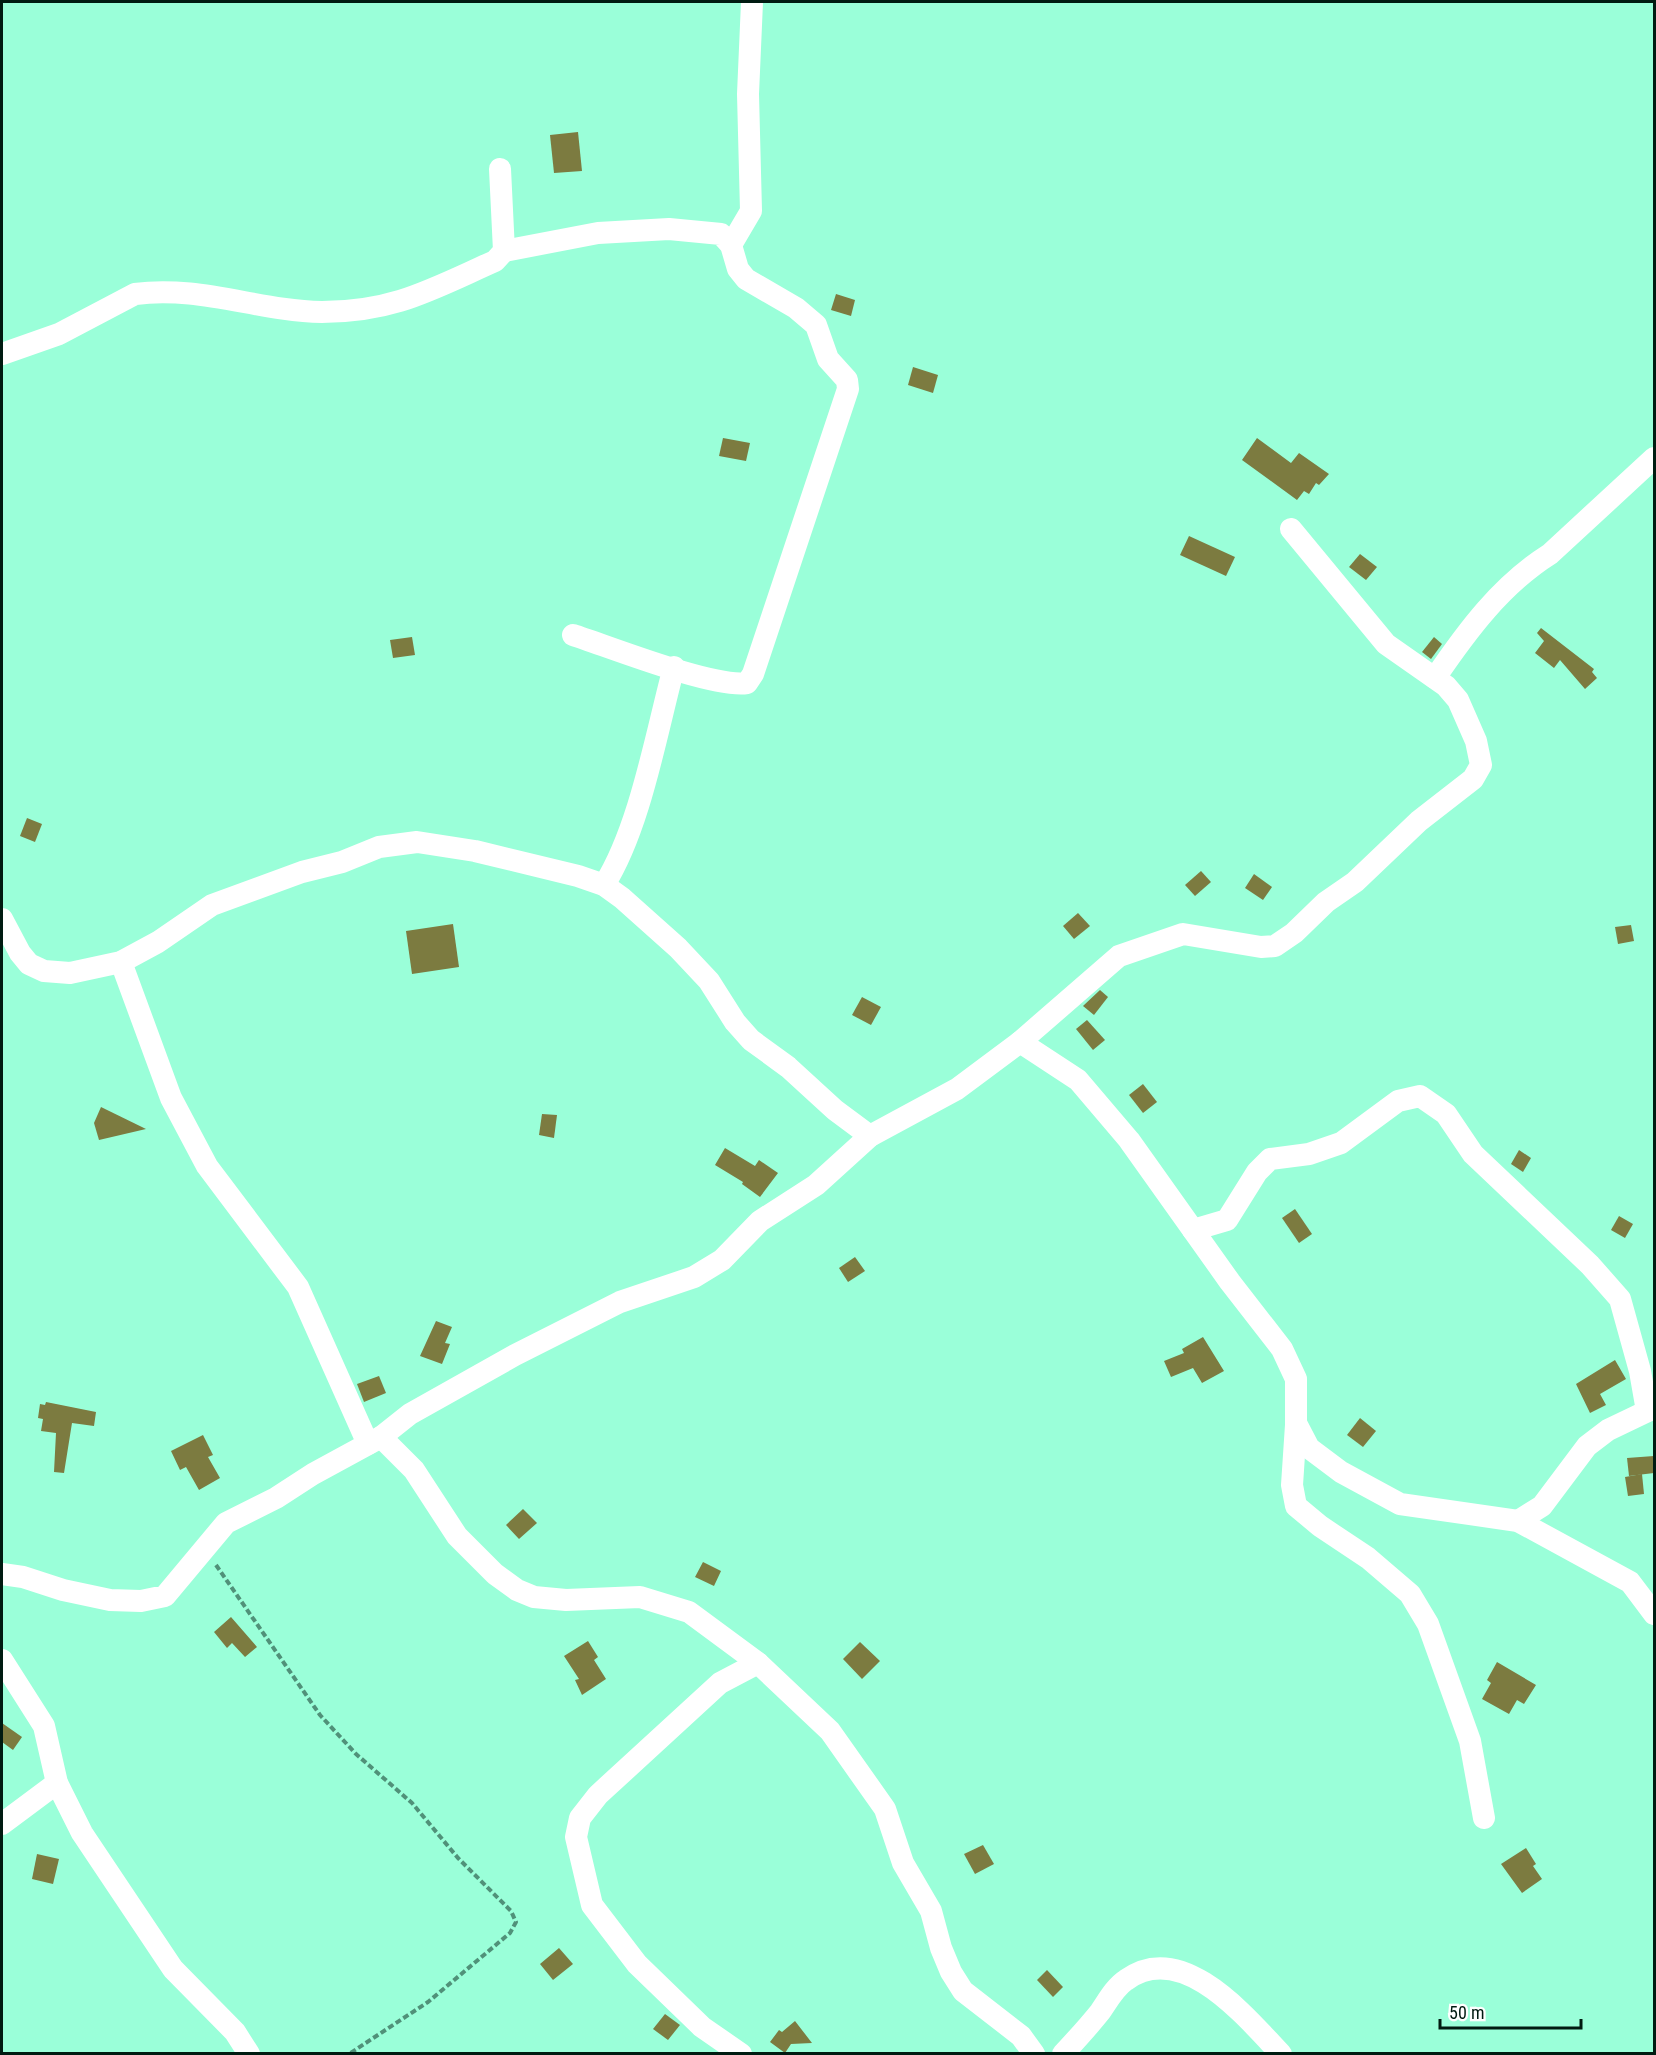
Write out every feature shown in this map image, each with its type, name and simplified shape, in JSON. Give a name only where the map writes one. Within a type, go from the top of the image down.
[{"type":"street","points":[[732,245],[751,211],[748,94],[752,2]]},
{"type":"street","points":[[500,169],[504,251]]},
{"type":"street","points":[[2,354],[59,334],[135,294],[184,292],[320,312],[351,310],[397,304],[423,295],[495,261],[504,251],[598,233],[669,229],[721,234],[732,245],[738,269],[746,279],[796,308],[816,325],[828,359],[847,380],[848,389],[753,674],[747,683],[735,684],[674,668],[573,634]]},
{"type":"street","points":[[1435,678],[1497,597],[1531,566],[1550,554],[1654,458]]},
{"type":"street","points":[[2,1574],[23,1576],[63,1590],[110,1600],[141,1601],[165,1596],[176,1586],[204,1547],[226,1522],[276,1498],[313,1474],[374,1441],[410,1414],[515,1355],[620,1302],[694,1277],[722,1260],[760,1221],[816,1185],[870,1136],[957,1089],[1020,1042],[1119,956],[1158,940],[1184,934],[1261,947],[1275,946],[1294,933],[1326,902],[1355,882],[1419,821],[1473,779],[1481,765],[1476,741],[1458,700],[1435,678],[1386,644],[1292,529]]},
{"type":"street","points":[[604,885],[620,861],[674,668]]},
{"type":"street","points":[[2,919],[20,953],[29,964],[44,971],[70,973],[121,962],[158,942],[212,906],[302,872],[342,862],[379,847],[417,842],[475,850],[578,876],[604,885],[678,948],[709,981],[735,1022],[751,1040],[788,1067],[836,1110],[870,1136]]},
{"type":"street","points":[[121,962],[171,1098],[207,1166],[298,1287],[374,1441],[414,1470],[457,1536],[495,1574],[517,1590],[534,1597],[566,1600],[640,1597],[662,1602],[689,1612],[758,1663],[830,1731],[885,1809],[903,1863],[931,1911],[941,1948],[963,1991],[1021,2036],[1034,2054]]},
{"type":"street","points":[[1020,1042],[1078,1080],[1129,1140],[1282,1349],[1296,1379],[1292,1485],[1296,1506],[1320,1526],[1368,1558],[1410,1594],[1428,1624],[1470,1741],[1484,1818]]},
{"type":"street","points":[[1194,1230],[1227,1220],[1257,1172],[1270,1159],[1309,1154],[1341,1143],[1398,1101],[1420,1096],[1446,1114],[1473,1154],[1590,1265],[1620,1299],[1651,1410],[1608,1430],[1587,1446],[1542,1506],[1518,1521]]},
{"type":"street","points":[[1296,1423],[1309,1448],[1341,1472],[1400,1504],[1518,1521],[1630,1582],[1654,1614]]},
{"type":"street","points":[[2,1659],[44,1726],[57,1783],[82,1833],[142,1926],[173,1969],[235,2032],[249,2054]]},
{"type":"street","points":[[741,2054],[702,2027],[637,1964],[592,1905],[576,1837],[580,1818],[598,1795],[720,1683],[758,1663]]},
{"type":"street","points":[[2,1824],[57,1783]]},
{"type":"street","points":[[1063,2054],[1085,2031],[1124,1980],[1148,1968],[1170,1967],[1188,1972],[1241,2012],[1281,2054]]},
{"type":"path","points":[[204,1547],[320,1715],[356,1754],[412,1803],[458,1858],[511,1911],[516,1922],[510,1933],[428,2002],[349,2054]]},
{"type":"building","points":[[578,132],[582,171],[554,173],[550,135]]},
{"type":"building","points":[[836,294],[855,300],[851,316],[831,310]]},
{"type":"building","points":[[913,367],[938,375],[933,393],[908,385]]},
{"type":"building","points":[[723,438],[750,443],[746,461],[719,456]]},
{"type":"building","points":[[1257,438],[1291,463],[1299,453],[1329,474],[1319,485],[1316,483],[1309,494],[1304,491],[1297,500],[1242,460]]},
{"type":"building","points":[[1189,536],[1235,557],[1226,576],[1180,555]]},
{"type":"building","points":[[1360,554],[1377,567],[1366,580],[1349,567]]},
{"type":"building","points":[[1541,628],[1594,669],[1592,672],[1597,678],[1585,689],[1560,660],[1554,668],[1535,653],[1544,641],[1537,633]]},
{"type":"building","points":[[412,637],[415,655],[393,658],[390,640]]},
{"type":"building","points":[[1434,637],[1442,644],[1431,659],[1422,652]]},
{"type":"building","points":[[27,818],[42,824],[35,842],[20,836]]},
{"type":"building","points":[[1201,871],[1211,882],[1195,896],[1185,885]]},
{"type":"building","points":[[1254,874],[1272,887],[1263,900],[1245,888]]},
{"type":"building","points":[[1078,913],[1090,926],[1074,939],[1063,926]]},
{"type":"building","points":[[453,924],[459,967],[412,974],[406,931]]},
{"type":"building","points":[[1631,925],[1634,941],[1618,944],[1615,927]]},
{"type":"building","points":[[1100,990],[1108,997],[1094,1015],[1083,1006]]},
{"type":"building","points":[[862,997],[881,1007],[871,1025],[852,1015]]},
{"type":"building","points":[[1087,1020],[1105,1040],[1093,1050],[1076,1029]]},
{"type":"building","points":[[1143,1084],[1157,1102],[1143,1113],[1129,1095]]},
{"type":"building","points":[[101,1107],[146,1129],[99,1140],[94,1123]]},
{"type":"building","points":[[542,1114],[557,1115],[554,1138],[539,1135]]},
{"type":"building","points":[[725,1148],[755,1166],[759,1160],[778,1173],[760,1197],[742,1184],[743,1182],[715,1165]]},
{"type":"building","points":[[1519,1150],[1531,1158],[1523,1172],[1511,1164]]},
{"type":"building","points":[[1295,1209],[1312,1234],[1299,1243],[1282,1218]]},
{"type":"building","points":[[1619,1216],[1633,1224],[1625,1238],[1611,1230]]},
{"type":"building","points":[[855,1257],[865,1271],[848,1282],[839,1268]]},
{"type":"building","points":[[436,1321],[452,1327],[445,1343],[450,1344],[442,1364],[420,1356]]},
{"type":"building","points":[[1203,1337],[1224,1371],[1202,1383],[1193,1368],[1171,1377],[1164,1361],[1184,1353],[1182,1349]]},
{"type":"building","points":[[1615,1360],[1626,1379],[1600,1394],[1606,1405],[1590,1413],[1576,1384]]},
{"type":"building","points":[[379,1376],[386,1393],[364,1402],[357,1384]]},
{"type":"building","points":[[46,1402],[96,1412],[94,1426],[72,1423],[64,1473],[54,1472],[56,1433],[41,1431],[43,1419],[38,1418],[40,1404],[45,1405]]},
{"type":"building","points":[[1360,1418],[1376,1431],[1363,1447],[1347,1435]]},
{"type":"building","points":[[203,1435],[213,1455],[208,1457],[220,1478],[199,1490],[186,1467],[180,1470],[171,1451]]},
{"type":"building","points":[[1654,1456],[1654,1473],[1629,1476],[1627,1458]]},
{"type":"building","points":[[1642,1474],[1644,1494],[1628,1496],[1625,1477]]},
{"type":"building","points":[[523,1509],[537,1523],[519,1539],[506,1525]]},
{"type":"building","points":[[703,1562],[721,1571],[714,1586],[695,1577]]},
{"type":"building","points":[[231,1617],[257,1647],[245,1657],[232,1643],[227,1648],[214,1632]]},
{"type":"building","points":[[588,1641],[598,1657],[594,1660],[606,1679],[582,1695],[575,1680],[579,1679],[564,1656]]},
{"type":"building","points":[[860,1642],[880,1661],[862,1679],[843,1659]]},
{"type":"building","points":[[1497,1662],[1536,1685],[1524,1704],[1517,1700],[1509,1714],[1482,1699],[1491,1683],[1487,1680]]},
{"type":"building","points":[[2,1723],[22,1737],[13,1750],[2,1742]]},
{"type":"building","points":[[983,1845],[994,1864],[975,1874],[964,1854]]},
{"type":"building","points":[[1526,1848],[1536,1864],[1533,1866],[1542,1879],[1522,1893],[1501,1864]]},
{"type":"building","points":[[37,1854],[59,1859],[53,1884],[32,1879]]},
{"type":"building","points":[[559,1948],[573,1964],[553,1980],[540,1964]]},
{"type":"building","points":[[1047,1970],[1063,1987],[1053,1997],[1037,1980]]},
{"type":"building","points":[[665,2014],[680,2025],[668,2040],[653,2029]]},
{"type":"building","points":[[795,2021],[812,2043],[791,2044],[785,2053],[770,2042],[779,2030],[782,2032]]}]
